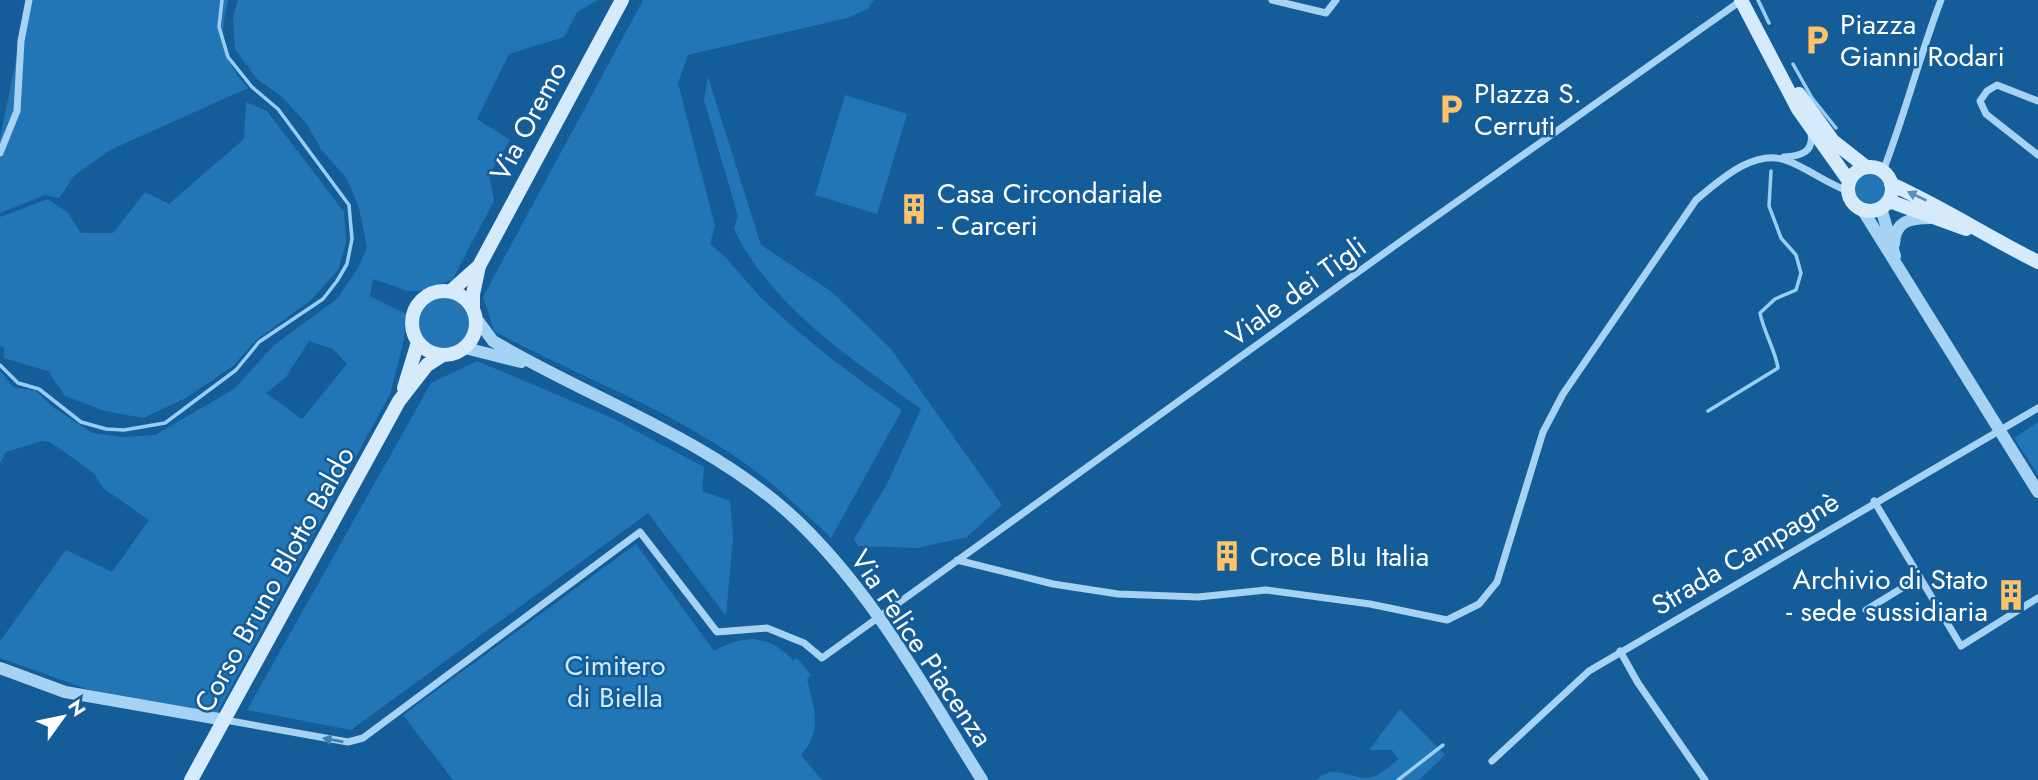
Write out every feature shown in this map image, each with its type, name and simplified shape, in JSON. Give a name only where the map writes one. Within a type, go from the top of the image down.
[{"type":"main road","name":"Via Oremo","points":[[475,313],[472,294],[479,266],[622,0]]},
{"type":"main road","points":[[1742,0],[1811,129],[1849,186],[1852,202],[1862,209],[1885,204],[1984,235]]},
{"type":"main road","points":[[1780,70],[1833,141],[1866,167],[1883,171],[1891,184],[1946,209],[1984,235],[2038,262]]},
{"type":"main road","points":[[1849,186],[1853,175],[1866,167]]},
{"type":"main road","points":[[1885,204],[1891,184]]},
{"type":"main road","name":"Via Oremo","points":[[451,291],[479,266]]},
{"type":"main road","points":[[451,291],[460,294],[475,313],[475,335],[465,348],[441,356],[432,354],[418,342],[411,323],[417,304],[432,293],[451,291]]},
{"type":"main road","name":"Corso Bruno Blotto Baldo","points":[[399,401],[418,342]]},
{"type":"main road","name":"Corso Bruno Blotto Baldo","points":[[191,780],[399,401],[426,365],[441,356]]},
{"type":"street","points":[[0,153],[17,111],[21,41],[29,0]]},
{"type":"street","points":[[1272,0],[1326,13],[1336,0]]},
{"type":"street","name":"Viale dei Tigli","points":[[225,720],[348,742],[363,738],[640,532],[717,632],[767,628],[804,643],[822,658],[1742,0]]},
{"type":"street","points":[[1883,171],[1941,0]]},
{"type":"street","points":[[2038,101],[1997,85],[1987,91],[1980,102],[1986,114],[2038,155]]},
{"type":"street","points":[[957,560],[1053,584],[1118,594],[1198,597],[1266,590],[1370,604],[1447,620],[1479,604],[1497,582],[1516,510],[1543,432],[1563,394],[1696,200],[1725,176],[1747,164],[1799,156],[1807,151],[1812,142],[1811,129]]},
{"type":"street","points":[[1779,158],[1849,186]]},
{"type":"street","points":[[1885,204],[1894,251],[1907,285]]},
{"type":"street","points":[[1862,209],[2038,492]]},
{"type":"street","points":[[1894,251],[1895,231],[1901,224],[1912,218],[1930,218]]},
{"type":"street","name":"Via Felice Piacenza","points":[[475,313],[493,341],[694,446],[743,478],[790,514],[832,557],[878,618],[982,780]]},
{"type":"street","name":"Via Felice Piacenza","points":[[465,348],[538,366]]},
{"type":"street","name":"Strada Campagnè","points":[[1492,761],[1589,671],[1874,501],[2038,408]]},
{"type":"street","points":[[1874,501],[1961,646],[2038,598]]},
{"type":"street","points":[[1866,610],[1920,577]]},
{"type":"street","points":[[1620,651],[1638,683],[1705,780]]},
{"type":"street","points":[[0,668],[65,692],[225,720]]},
{"type":"green space","points":[[28,0],[228,0],[223,37],[227,57],[248,88],[110,150],[74,176],[59,198],[45,195],[0,213],[0,139]]},
{"type":"green space","points":[[238,0],[598,0],[577,12],[564,37],[509,54],[477,119],[510,140],[489,175],[494,201],[452,280],[420,291],[408,291],[373,279],[370,296],[406,314],[404,340],[390,394],[217,713],[90,690],[0,658],[0,641],[66,550],[112,572],[149,520],[103,488],[94,473],[50,442],[41,441],[6,452],[0,463],[0,371],[13,387],[36,391],[54,408],[92,433],[122,437],[155,435],[234,389],[274,345],[337,299],[358,268],[367,247],[359,208],[347,179],[321,149],[306,123],[282,97],[257,79],[235,49],[233,17]],"holes":[[[309,341],[333,349],[347,364],[302,419],[266,393],[286,377]]]},
{"type":"green space","points":[[643,0],[874,0],[868,9],[847,18],[688,55],[678,83],[715,226],[710,244],[762,299],[801,334],[902,410],[831,538],[759,474],[705,437],[646,405],[494,331],[483,297]]},
{"type":"green space","points":[[708,77],[761,245],[832,292],[891,349],[1002,505],[967,537],[917,548],[858,546],[854,539],[887,484],[921,409],[816,330],[770,283],[750,257],[734,229],[738,216],[704,100]]},
{"type":"green space","points":[[845,95],[907,114],[877,214],[815,195]]},
{"type":"green space","points":[[246,102],[267,111],[344,212],[346,242],[338,270],[310,301],[256,340],[233,366],[186,398],[143,418],[105,411],[65,396],[48,371],[4,358],[4,347],[0,346],[0,217],[48,199],[67,212],[81,233],[113,233],[145,192],[169,204],[244,139]]},
{"type":"green space","points":[[1870,173],[1881,178],[1886,189],[1881,200],[1870,205],[1859,200],[1854,189],[1859,178]]},
{"type":"green space","points":[[445,297],[464,304],[471,323],[464,342],[445,349],[426,342],[419,323],[426,304]]},
{"type":"green space","points":[[477,361],[612,418],[704,467],[702,491],[730,501],[733,537],[726,616],[648,513],[351,730],[247,710],[431,383]]},
{"type":"green space","points":[[2038,422],[2038,475],[2014,438]]},
{"type":"green space","name":"Cimitero di Biella","points":[[636,544],[714,651],[745,640],[764,641],[774,645],[793,660],[797,658],[811,675],[807,679],[814,708],[815,727],[808,746],[801,755],[822,780],[453,780],[403,715]]},
{"type":"green space","points":[[1400,709],[1445,755],[1419,780],[1317,780],[1334,772],[1370,778],[1391,765],[1398,759],[1392,750],[1369,750]]},
{"type":"waterway","points":[[0,365],[18,383],[39,389],[81,422],[106,429],[124,430],[165,423],[236,370],[259,342],[323,299],[337,281],[347,264],[352,239],[349,205],[278,109],[252,87],[228,57],[219,27],[222,0]]},
{"type":"waterway","points":[[1758,0],[1769,23]]},
{"type":"waterway","points":[[1793,64],[1812,98],[1836,128]]},
{"type":"waterway","points":[[1708,411],[1778,368],[1760,313],[1775,299],[1796,290],[1801,273],[1796,255],[1781,238],[1769,206],[1771,171]]},
{"type":"waterway","points":[[1398,780],[1443,745]]},
{"type":"place","name":"Piazza Gianni Rodari","points":[[1817,40]]},
{"type":"place","name":"PIazza S. Cerruti","points":[[1451,109]]},
{"type":"place","name":"Casa Circondariale - Carceri","points":[[914,209]]},
{"type":"place","name":"Croce Blu Italia","points":[[1227,556]]},
{"type":"place","name":"Archivio di Stato - sede sussidiaria","points":[[2011,595]]}]
